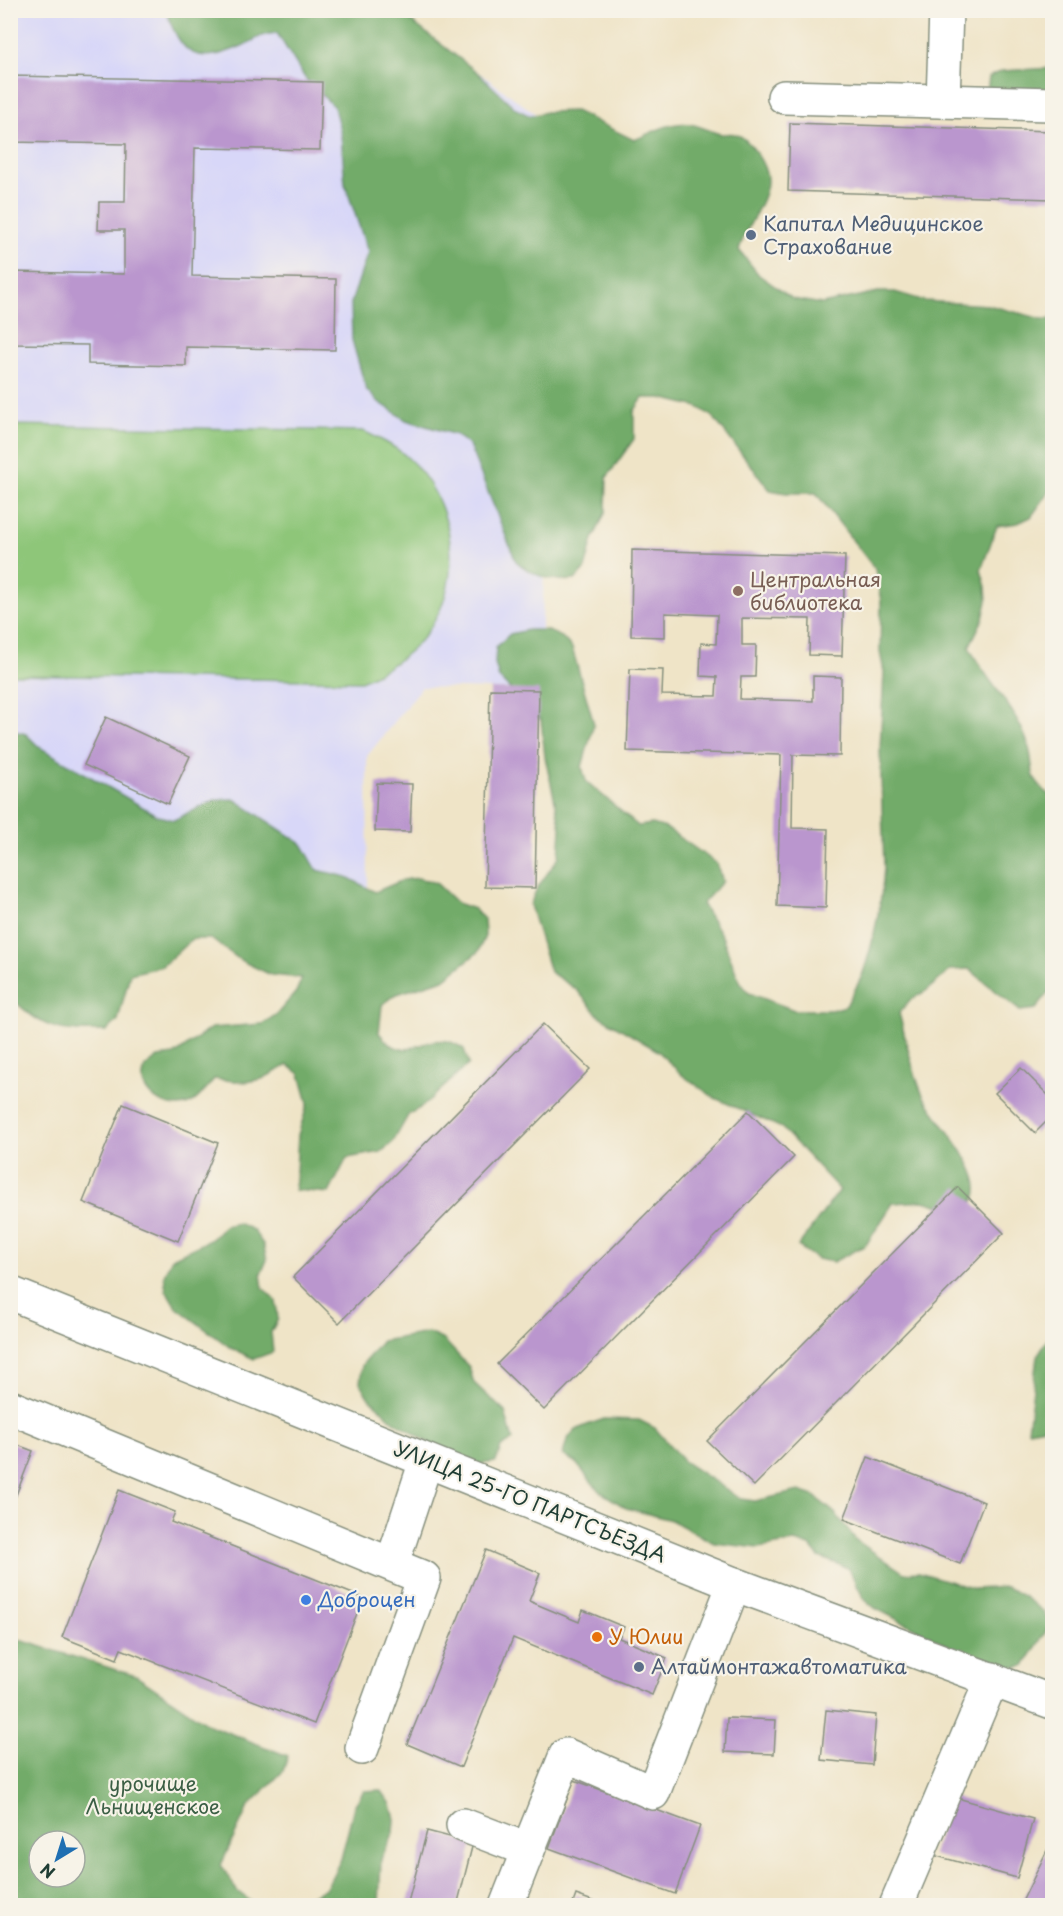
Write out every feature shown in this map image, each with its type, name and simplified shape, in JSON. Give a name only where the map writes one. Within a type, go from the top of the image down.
[{"type":"street","points":[[943,101],[946,10]]},
{"type":"street","points":[[784,97],[1053,104]]},
{"type":"street","name":"УЛИЦА 25-ГО ПАРТСЪЕЗДА","points":[[10,1293],[734,1584],[1053,1702]]},
{"type":"street","points":[[10,1407],[424,1578],[362,1748]]},
{"type":"street","points":[[392,1564],[426,1461]]},
{"type":"street","points":[[506,1905],[566,1755],[653,1793],[734,1584]]},
{"type":"street","points":[[896,1905],[992,1679]]},
{"type":"street","points":[[464,1825],[528,1850]]},
{"type":"shaded area","points":[[11,11],[395,11],[563,134],[539,690],[422,687],[367,756],[368,902],[11,886]]},
{"type":"green space","points":[[166,11],[409,11],[411,21],[477,72],[516,109],[530,116],[546,112],[575,111],[634,140],[666,126],[682,124],[697,126],[719,134],[733,134],[741,137],[757,154],[765,169],[767,182],[763,198],[739,250],[759,275],[793,299],[822,304],[878,292],[895,292],[925,301],[988,305],[1042,319],[1052,319],[1052,488],[1031,517],[1018,523],[997,526],[981,570],[987,601],[983,619],[969,647],[1016,718],[1028,744],[1035,778],[1038,784],[1052,796],[1052,987],[1036,1009],[1020,1011],[969,969],[951,970],[926,991],[910,1000],[899,1013],[922,1093],[973,1172],[977,1185],[976,1196],[968,1207],[954,1210],[924,1201],[893,1203],[866,1245],[833,1262],[817,1259],[798,1246],[840,1190],[782,1128],[715,1098],[682,1075],[658,1051],[599,1016],[576,989],[550,972],[530,905],[537,888],[559,857],[561,828],[545,757],[541,720],[499,678],[495,663],[496,647],[510,634],[528,630],[546,630],[562,637],[572,648],[594,724],[582,767],[586,781],[638,826],[652,824],[666,828],[716,863],[723,881],[702,904],[722,936],[740,983],[749,993],[794,1010],[831,1010],[846,1006],[861,977],[871,948],[884,867],[880,748],[884,672],[880,652],[881,601],[875,569],[816,493],[786,493],[770,490],[713,417],[698,407],[661,398],[643,398],[634,411],[634,439],[607,477],[606,511],[593,539],[585,569],[575,580],[558,580],[536,575],[522,566],[516,561],[469,445],[456,435],[406,420],[376,400],[366,389],[352,340],[351,303],[368,252],[345,184],[341,134],[334,107],[305,78],[277,33],[262,36],[226,52],[202,56],[185,47],[178,38]]},
{"type":"green space","points":[[1052,68],[1052,92],[987,92],[989,77],[1001,71]]},
{"type":"green space","points":[[11,425],[363,431],[391,445],[406,456],[423,475],[437,497],[446,520],[450,545],[450,571],[445,595],[436,619],[421,640],[401,659],[361,681],[11,675]]},
{"type":"green space","points":[[10,730],[26,734],[39,747],[158,816],[174,820],[215,800],[234,799],[302,844],[317,870],[347,877],[375,892],[403,880],[418,878],[436,883],[457,903],[474,909],[484,919],[485,936],[478,952],[444,979],[394,995],[382,1005],[379,1033],[388,1043],[404,1049],[436,1041],[451,1042],[464,1049],[469,1064],[422,1107],[409,1114],[393,1142],[381,1152],[347,1158],[329,1193],[295,1190],[298,1135],[308,1103],[300,1074],[288,1065],[262,1079],[245,1082],[214,1079],[198,1099],[177,1106],[156,1099],[146,1089],[143,1079],[145,1067],[158,1057],[174,1055],[211,1028],[262,1024],[277,1014],[296,992],[302,978],[271,975],[242,961],[211,939],[192,939],[162,966],[130,974],[118,1020],[107,1031],[65,1030],[33,1017],[11,997]]},
{"type":"green space","points":[[238,1223],[253,1230],[263,1244],[267,1260],[261,1274],[263,1288],[276,1301],[278,1319],[271,1332],[273,1352],[254,1359],[231,1348],[176,1307],[166,1290],[164,1275],[172,1258],[212,1239],[224,1226]]},
{"type":"green space","points":[[1052,1332],[1052,1391],[1045,1427],[1028,1430],[1037,1356]]},
{"type":"green space","points":[[428,1333],[444,1340],[469,1367],[474,1383],[505,1412],[513,1440],[501,1447],[496,1462],[480,1464],[439,1449],[391,1419],[368,1397],[360,1383],[362,1365],[382,1341]]},
{"type":"green space","points":[[604,1419],[639,1420],[655,1428],[683,1461],[741,1499],[755,1501],[799,1491],[814,1496],[836,1514],[856,1540],[904,1573],[919,1572],[975,1589],[1006,1587],[1043,1611],[1050,1625],[1024,1666],[994,1669],[875,1608],[864,1599],[848,1568],[819,1557],[810,1546],[794,1542],[759,1548],[714,1543],[671,1520],[626,1508],[599,1491],[576,1463],[563,1455],[568,1439],[576,1430]]},
{"type":"green space","name":"урочище Льнищенское","points":[[10,1637],[136,1676],[209,1725],[288,1756],[283,1771],[248,1807],[221,1865],[237,1891],[255,1905],[11,1905]]},
{"type":"green space","points":[[381,1790],[391,1804],[395,1819],[394,1833],[381,1859],[379,1905],[295,1905],[326,1888],[341,1859],[354,1806],[364,1791]]},
{"type":"building","points":[[10,76],[322,82],[320,150],[195,148],[192,276],[336,279],[335,350],[186,347],[186,366],[88,364],[88,345],[10,344],[10,272],[124,274],[124,230],[98,230],[99,202],[125,202],[126,144],[10,142]]},
{"type":"building","points":[[790,123],[1052,131],[1052,199],[788,191]]},
{"type":"building","points":[[632,550],[845,556],[842,656],[809,655],[810,619],[742,618],[742,645],[756,645],[755,677],[741,677],[740,699],[813,701],[813,676],[841,677],[840,756],[793,755],[792,828],[828,829],[826,908],[777,906],[781,755],[627,751],[630,669],[663,670],[662,695],[716,696],[717,677],[700,676],[701,643],[716,644],[717,615],[665,613],[665,637],[631,636]]},
{"type":"building","points":[[490,689],[539,690],[535,888],[485,887]]},
{"type":"building","points":[[106,717],[190,756],[168,804],[84,765]]},
{"type":"building","points":[[377,783],[412,784],[410,832],[375,831]]},
{"type":"building","points":[[543,1024],[590,1069],[339,1323],[293,1277]]},
{"type":"building","points":[[1021,1068],[1052,1099],[1052,1116],[1035,1133],[995,1093]]},
{"type":"building","points":[[123,1104],[218,1143],[178,1241],[83,1202]]},
{"type":"building","points":[[748,1111],[794,1157],[544,1410],[497,1364]]},
{"type":"building","points":[[958,1187],[1004,1233],[754,1486],[707,1441]]},
{"type":"building","points":[[10,1442],[33,1451],[11,1508],[10,1508]]},
{"type":"building","points":[[868,1457],[984,1502],[960,1564],[844,1519]]},
{"type":"building","points":[[119,1490],[175,1512],[171,1522],[363,1598],[314,1724],[121,1649],[117,1659],[62,1637]]},
{"type":"building","points":[[486,1550],[540,1573],[529,1601],[579,1622],[583,1610],[624,1627],[619,1638],[667,1658],[652,1695],[513,1638],[461,1767],[407,1744]]},
{"type":"building","points":[[826,1710],[876,1715],[872,1765],[821,1760]]},
{"type":"building","points":[[727,1718],[776,1720],[774,1754],[725,1752]]},
{"type":"building","points":[[574,1780],[700,1826],[675,1894],[549,1848]]},
{"type":"building","points":[[950,1796],[1033,1819],[1017,1878],[933,1855]]},
{"type":"building","points":[[427,1831],[473,1843],[457,1906],[407,1906]]},
{"type":"building","points":[[1052,1840],[1052,1906],[1020,1906]]},
{"type":"building","points":[[576,1895],[604,1905],[604,1906],[572,1906]]},
{"type":"place","name":"Капитал Медицинское Страхование","points":[[751,235]]},
{"type":"place","name":"Центральная библиотека","points":[[738,591]]},
{"type":"place","name":"Доброцен","points":[[306,1600]]},
{"type":"place","name":"У Юлии","points":[[597,1637]]},
{"type":"place","name":"Алтаймонтажавтоматика","points":[[639,1667]]}]
